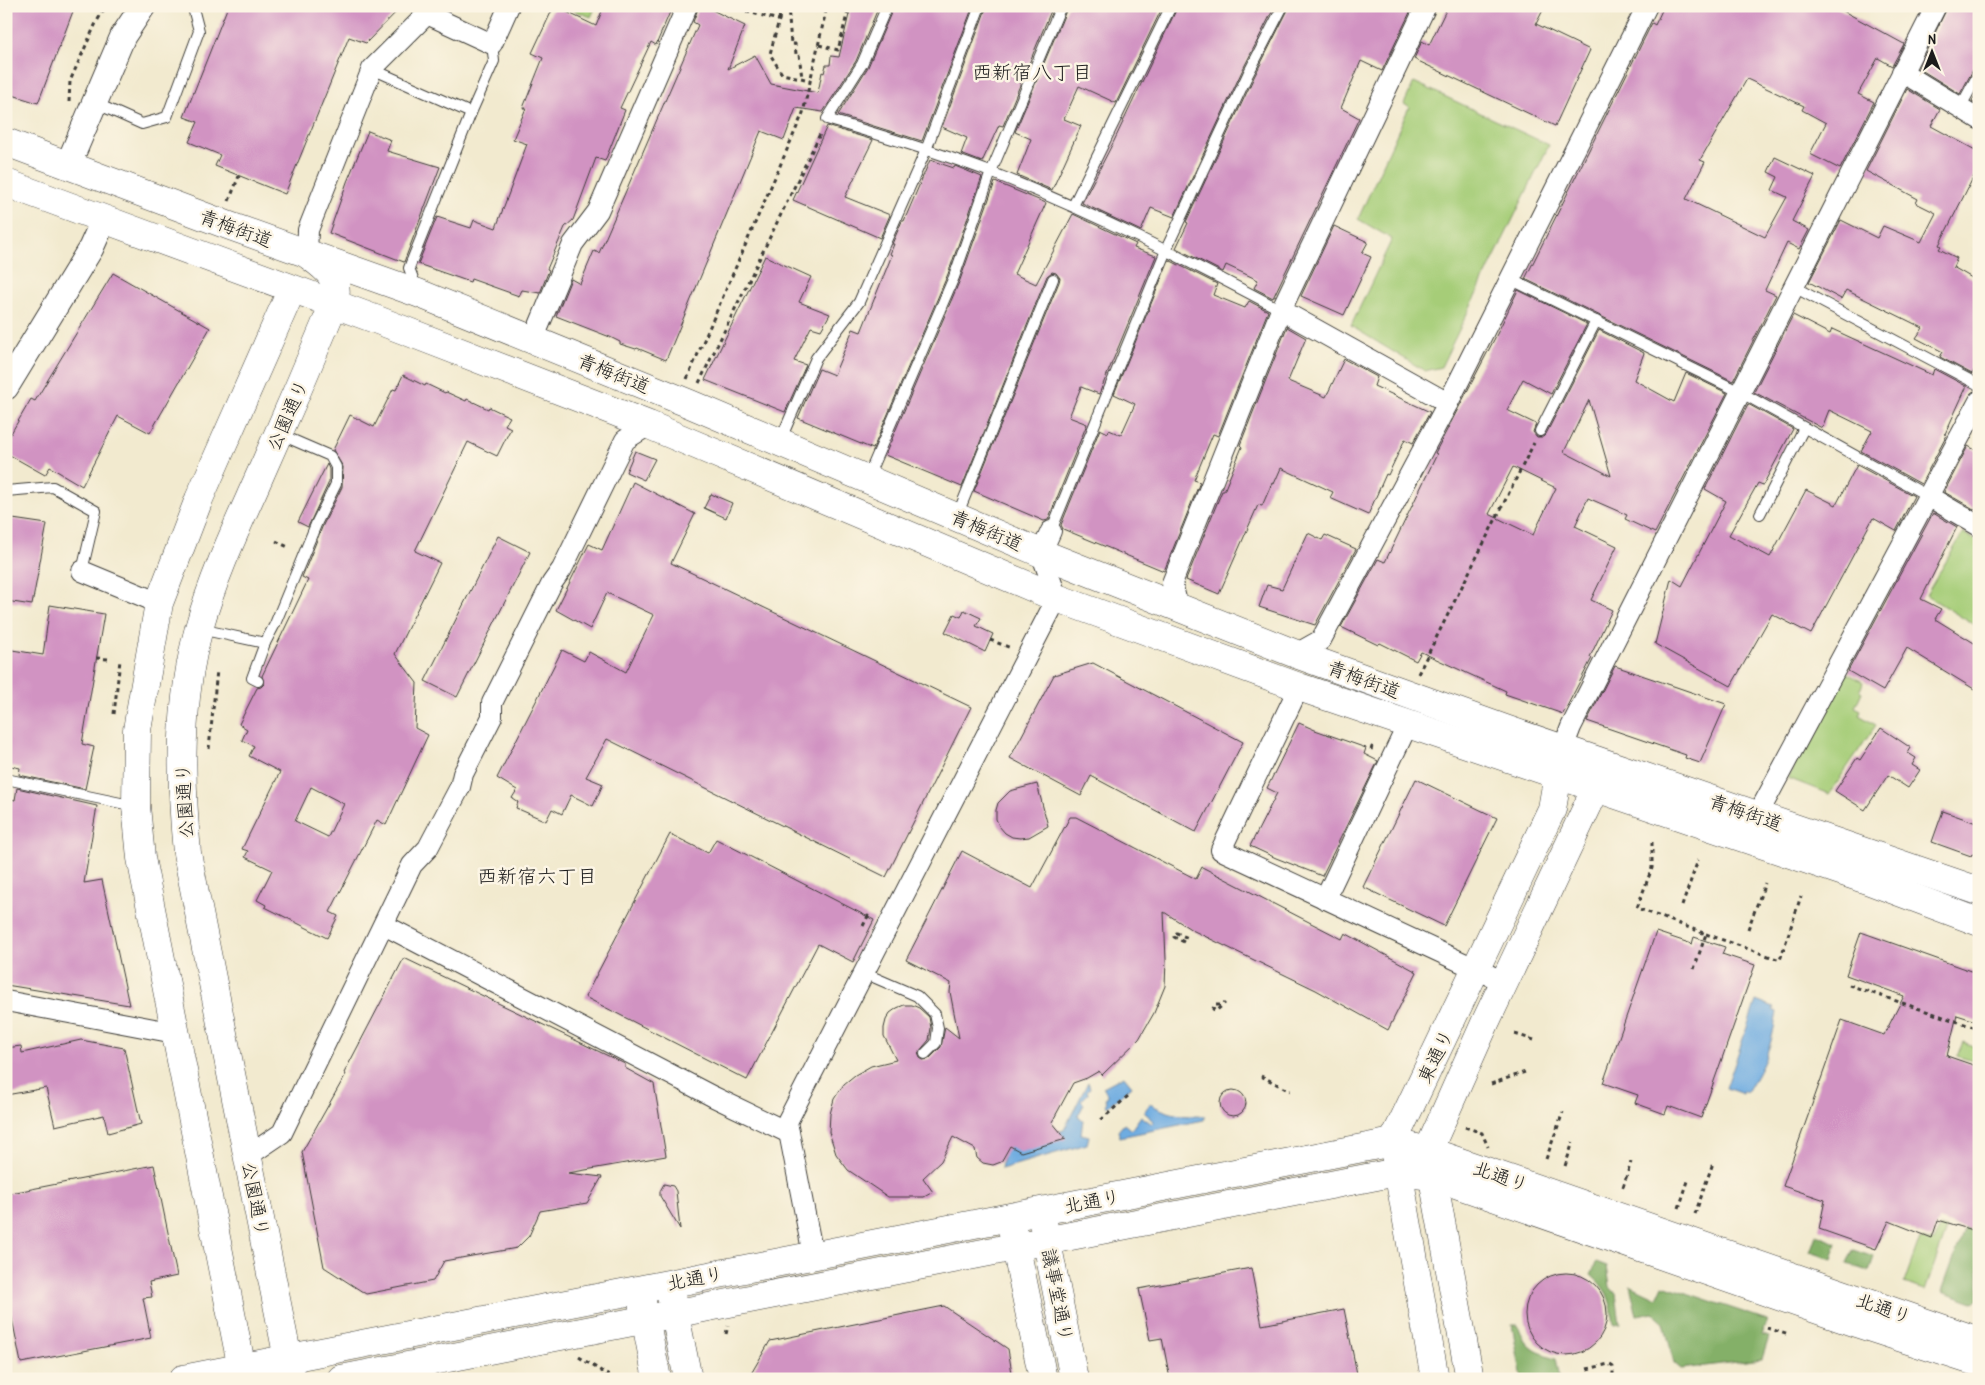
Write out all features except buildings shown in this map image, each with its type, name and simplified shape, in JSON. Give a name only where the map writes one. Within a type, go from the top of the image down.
[{"type":"main road","name":"青梅街道","points":[[6,142],[307,254],[418,293],[533,340],[688,392],[780,442],[957,517],[1046,542],[1178,608],[1296,654],[1407,695],[1567,737],[1608,763],[1645,777],[1979,890]]},
{"type":"main road","name":"青梅街道","points":[[6,183],[334,304],[650,425],[1057,598],[1299,687],[1867,880],[1979,922]]},
{"type":"main road","points":[[242,1373],[141,858],[136,806],[137,730],[159,603],[199,500],[307,254]]},
{"type":"main road","name":"公園通り","points":[[290,1368],[187,853],[182,803],[182,754],[188,687],[199,628],[222,559],[334,304],[337,291],[334,279],[323,266],[307,254]]},
{"type":"main road","name":"東通り","points":[[1393,1142],[1552,809],[1567,737]]},
{"type":"main road","name":"東通り","points":[[1431,1164],[1504,982],[1608,763]]},
{"type":"main road","points":[[1393,1142],[1435,1379]]},
{"type":"main road","name":"北通り","points":[[183,1379],[290,1368],[669,1283],[1393,1142],[1431,1164],[1853,1322],[1979,1363]]},
{"type":"main road","points":[[1431,1164],[1470,1379]]},
{"type":"main road","name":"北通り","points":[[341,1379],[1431,1164],[1974,1339],[1979,1343]]},
{"type":"main road","name":"議事堂通り","points":[[1041,1211],[1074,1379]]},
{"type":"main road","name":"議事堂通り","points":[[1010,1217],[1042,1379]]},
{"type":"main road","points":[[669,1283],[688,1379]]},
{"type":"main road","points":[[639,1290],[657,1379]]},
{"type":"street","points":[[68,165],[124,36],[143,6]]},
{"type":"street","points":[[307,254],[308,230],[372,69],[427,14],[492,44],[509,6]]},
{"type":"street","points":[[533,340],[573,244],[598,211],[687,6]]},
{"type":"street","points":[[1178,608],[1172,583],[1281,310],[1426,6]]},
{"type":"street","points":[[1296,654],[1321,640],[1448,403],[1646,6]]},
{"type":"street","points":[[1567,737],[1936,6]]},
{"type":"street","points":[[1902,72],[1979,119]]},
{"type":"street","points":[[6,387],[92,248],[104,219]]},
{"type":"street","points":[[1281,310],[1448,403]]},
{"type":"street","points":[[1757,816],[1979,401]]},
{"type":"street","points":[[248,1156],[282,1133],[412,865],[428,848],[460,787],[463,774],[492,718],[492,703],[552,582],[562,569],[625,440],[650,425]]},
{"type":"street","points":[[1928,496],[1979,526]]},
{"type":"street","points":[[812,1255],[787,1122],[1057,598],[1046,542]]},
{"type":"street","points":[[82,571],[159,603]]},
{"type":"street","points":[[1299,687],[1221,850],[1504,982]]},
{"type":"street","points":[[1325,899],[1408,724]]},
{"type":"street","points":[[1567,737],[1570,732],[1574,741],[1582,749],[1645,777]]},
{"type":"street","points":[[384,924],[712,1096],[789,1133]]},
{"type":"street","points":[[6,1001],[175,1033]]},
{"type":"lane","points":[[94,102],[142,124],[167,118],[199,31],[193,8],[189,6]]},
{"type":"lane","points":[[887,6],[862,64],[827,119],[992,172],[1073,206],[1166,249],[1281,310]]},
{"type":"lane","points":[[780,442],[816,358],[858,302],[926,150],[980,6]]},
{"type":"lane","points":[[867,479],[954,277],[992,172],[1061,6]]},
{"type":"lane","points":[[1073,206],[1171,6]]},
{"type":"lane","points":[[1046,542],[1166,249],[1248,74],[1283,6]]},
{"type":"lane","points":[[418,293],[410,268],[471,113],[494,61],[492,44]]},
{"type":"lane","points":[[372,69],[471,113]]},
{"type":"lane","points":[[1960,108],[1979,74]]},
{"type":"lane","points":[[1510,279],[1740,392],[1928,496]]},
{"type":"lane","points":[[957,517],[1053,280]]},
{"type":"lane","points":[[1794,287],[1979,385]]},
{"type":"lane","points":[[1540,431],[1596,321]]},
{"type":"lane","points":[[1760,514],[1804,428]]},
{"type":"lane","points":[[258,681],[252,678],[265,643],[275,624],[317,522],[336,484],[336,467],[330,456],[278,434]]},
{"type":"lane","points":[[6,491],[53,487],[96,511],[82,571]]},
{"type":"lane","points":[[199,628],[265,643]]},
{"type":"lane","points":[[6,779],[136,806]]},
{"type":"lane","points":[[864,973],[916,996],[935,1014],[938,1028],[936,1044],[925,1054]]},
{"type":"path","points":[[68,108],[70,81],[96,23],[106,6]]},
{"type":"path","points":[[740,6],[748,12],[778,20]]},
{"type":"path","points":[[782,6],[770,54],[782,74],[810,80]]},
{"type":"path","points":[[788,6],[791,44],[795,44],[796,54],[799,54],[802,78]]},
{"type":"path","points":[[688,392],[803,113],[827,6]]},
{"type":"path","points":[[819,45],[838,50],[849,7],[846,6]]},
{"type":"path","points":[[688,392],[827,119]]},
{"type":"path","points":[[229,202],[239,176]]},
{"type":"path","points":[[1407,695],[1540,431]]},
{"type":"path","points":[[276,541],[292,548]]},
{"type":"path","points":[[990,640],[1012,648],[1008,657]]},
{"type":"path","points":[[96,658],[108,659]]},
{"type":"path","points":[[114,708],[120,660]]},
{"type":"path","points":[[208,757],[217,670]]},
{"type":"path","points":[[1652,842],[1652,868],[1637,908],[1706,934],[1780,960],[1801,896]]},
{"type":"path","points":[[1682,906],[1698,860]]},
{"type":"path","points":[[1748,929],[1765,883]]},
{"type":"path","points":[[867,927],[872,919]]},
{"type":"path","points":[[1184,942],[1174,937],[1174,934],[1177,933],[1190,939]]},
{"type":"path","points":[[1694,969],[1706,934]]},
{"type":"path","points":[[1849,985],[1979,1029]]},
{"type":"path","points":[[1220,1005],[1214,1004],[1213,1009],[1216,1011],[1225,1004]]},
{"type":"path","points":[[1515,1034],[1534,1040]]},
{"type":"path","points":[[1491,1084],[1528,1071]]},
{"type":"path","points":[[1261,1076],[1290,1091]]},
{"type":"path","points":[[1101,1120],[1128,1096]]},
{"type":"path","points":[[1546,1159],[1563,1112]]},
{"type":"path","points":[[1462,1126],[1482,1133],[1490,1152]]},
{"type":"path","points":[[1565,1166],[1573,1142]]},
{"type":"path","points":[[1623,1187],[1632,1162]]},
{"type":"path","points":[[1695,1214],[1713,1163]]},
{"type":"path","points":[[1679,1208],[1688,1181]]},
{"type":"path","points":[[1767,1328],[1789,1335]]},
{"type":"path","points":[[576,1356],[614,1379]]},
{"type":"path","points":[[1587,1369],[1609,1364],[1612,1367],[1613,1374],[1600,1378]]},
{"type":"path","points":[[601,1379],[606,1373]]},
{"type":"green space","points":[[575,6],[596,6],[591,17],[573,10]]},
{"type":"green space","points":[[1414,82],[1549,145],[1441,367],[1425,371],[1351,326],[1392,239],[1358,219],[1409,107],[1404,104]]},
{"type":"green space","points":[[1963,533],[1979,542],[1979,628],[1926,595]]},
{"type":"green space","points":[[1842,670],[1863,682],[1860,691],[1862,692],[1855,707],[1861,710],[1859,715],[1876,725],[1829,794],[1788,778]]},
{"type":"green space","points":[[1963,1042],[1979,1048],[1979,1063],[1957,1056]]},
{"type":"green space","points":[[1940,1227],[1947,1229],[1925,1290],[1904,1283],[1920,1238],[1934,1241]]},
{"type":"green space","points":[[1965,1227],[1979,1232],[1979,1300],[1973,1302],[1942,1291]]},
{"type":"green space","points":[[1816,1235],[1837,1243],[1832,1259],[1810,1252]]},
{"type":"green space","points":[[1853,1250],[1874,1257],[1869,1271],[1847,1264]]},
{"type":"green space","points":[[1596,1262],[1607,1266],[1610,1287],[1616,1294],[1620,1324],[1614,1325],[1608,1297],[1602,1286],[1591,1275]]},
{"type":"green space","points":[[1630,1285],[1657,1298],[1663,1285],[1767,1320],[1761,1335],[1769,1337],[1762,1359],[1681,1369],[1674,1363],[1664,1322],[1654,1313],[1637,1316]]},
{"type":"green space","points":[[1512,1325],[1518,1325],[1524,1339],[1536,1351],[1556,1358],[1560,1379],[1522,1379]]},
{"type":"water","points":[[1756,1001],[1774,1008],[1773,1010],[1777,1012],[1770,1045],[1763,1063],[1747,1092],[1744,1091],[1743,1094],[1726,1088]]},
{"type":"water","points":[[1124,1076],[1132,1086],[1107,1107],[1105,1098],[1108,1096],[1103,1087]]},
{"type":"water","points":[[1088,1082],[1090,1088],[1087,1090],[1088,1094],[1081,1101],[1084,1104],[1078,1116],[1083,1120],[1081,1134],[1089,1136],[1087,1144],[1001,1169],[1005,1147],[1064,1130]]},
{"type":"water","points":[[1150,1104],[1176,1114],[1204,1116],[1204,1120],[1120,1137],[1118,1131],[1124,1124],[1131,1130],[1141,1116],[1152,1124],[1154,1121],[1144,1112]]},
{"type":"district","name":"西新宿八丁目","points":[[1032,71]]},
{"type":"district","name":"西新宿六丁目","points":[[537,875]]}]
